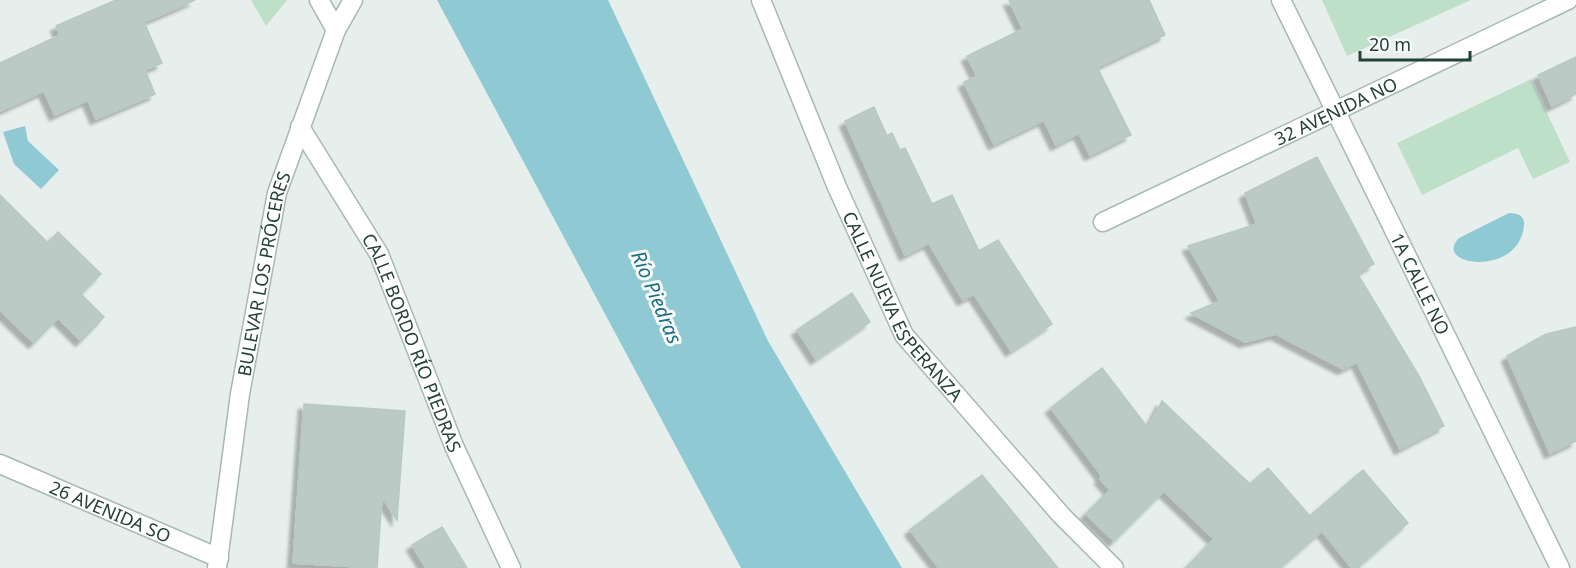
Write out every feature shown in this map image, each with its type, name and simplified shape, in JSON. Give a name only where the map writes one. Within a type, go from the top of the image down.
[{"type":"street","points":[[319,0],[336,30]]},
{"type":"street","name":"BULEVAR LOS PRÓCERES","points":[[219,565],[240,394],[277,193],[336,30],[352,0]]},
{"type":"street","name":"CALLE NUEVA ESPERANZA","points":[[761,0],[837,188],[904,335],[1061,515],[1114,568]]},
{"type":"street","name":"1A CALLE NO","points":[[1281,0],[1560,568]]},
{"type":"street","name":"32 AVENIDA NO","points":[[1103,222],[1568,0]]},
{"type":"street","name":"CALLE BORDO RÍO PIEDRAS","points":[[300,127],[379,255],[454,446],[511,568]]},
{"type":"street","name":"26 AVENIDA SO","points":[[0,464],[219,565]]},
{"type":"green space","points":[[251,0],[287,0],[266,26]]},
{"type":"green space","points":[[1322,0],[1471,0],[1347,56]]},
{"type":"green space","points":[[1531,79],[1570,162],[1533,179],[1518,148],[1422,195],[1397,143]]},
{"type":"water","name":"Río Piedras","points":[[437,0],[608,0],[768,341],[902,568],[741,568]]},
{"type":"water","points":[[25,126],[28,141],[59,170],[41,189],[14,164],[3,132]]},
{"type":"water","points":[[1509,213],[1520,216],[1524,225],[1519,242],[1508,253],[1494,260],[1480,262],[1466,260],[1457,255],[1454,248],[1459,238]]},
{"type":"building","points":[[116,0],[195,0],[144,22],[162,63],[145,70],[155,94],[96,119],[88,100],[55,115],[44,91],[0,111],[0,63],[60,35],[56,26]]},
{"type":"building","points":[[1009,0],[1149,0],[1165,35],[1097,67],[1131,135],[1090,155],[1079,133],[1056,145],[1044,120],[994,144],[964,82],[977,76],[967,56],[1023,29]]},
{"type":"building","points":[[1576,57],[1576,94],[1552,106],[1538,75]]},
{"type":"building","points":[[874,107],[887,136],[892,133],[900,150],[905,148],[932,204],[952,195],[979,251],[998,240],[1052,324],[1011,351],[974,294],[963,300],[929,243],[905,255],[845,121]]},
{"type":"building","points":[[1317,157],[1374,264],[1357,273],[1419,376],[1444,426],[1400,449],[1357,362],[1343,369],[1276,334],[1245,342],[1191,313],[1220,301],[1188,246],[1257,224],[1245,193]]},
{"type":"building","points":[[0,195],[48,243],[58,232],[101,274],[81,294],[104,317],[81,341],[58,318],[34,343],[0,310]]},
{"type":"building","points":[[852,293],[870,322],[816,359],[797,330]]},
{"type":"building","points":[[1576,327],[1576,441],[1550,453],[1507,356],[1546,334]]},
{"type":"building","points":[[1102,368],[1148,428],[1162,401],[1250,484],[1268,468],[1310,516],[1363,470],[1408,523],[1357,568],[1352,568],[1322,531],[1280,568],[1186,568],[1214,539],[1164,491],[1114,541],[1086,514],[1110,490],[1051,408]]},
{"type":"building","points":[[304,404],[405,411],[397,520],[382,497],[377,568],[293,563]]},
{"type":"building","points":[[982,475],[1058,568],[939,568],[910,530]]},
{"type":"building","points":[[442,527],[467,568],[426,568],[412,545]]}]
